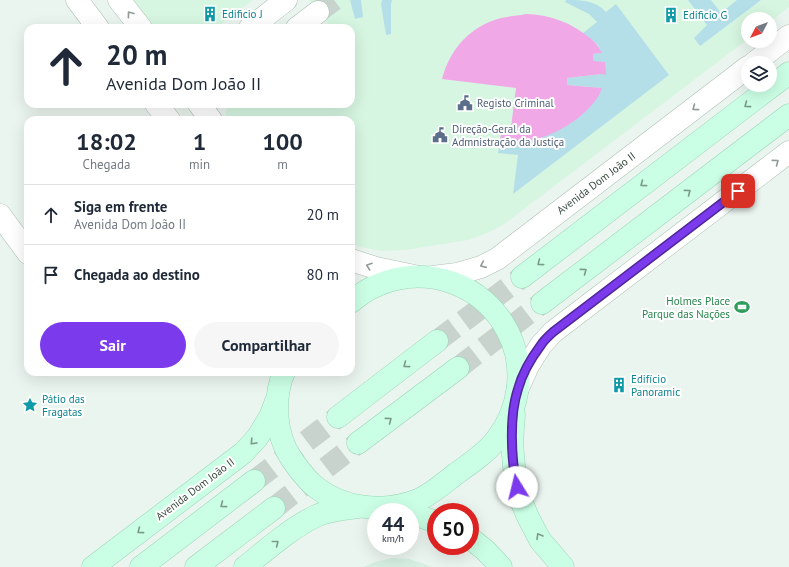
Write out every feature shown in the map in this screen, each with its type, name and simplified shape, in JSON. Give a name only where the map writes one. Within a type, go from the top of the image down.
[{"type":"main road","points":[[522,277],[789,73]]},
{"type":"main road","points":[[542,303],[789,115]]},
{"type":"main road","points":[[355,299],[377,285],[395,279],[424,277],[452,282],[469,290],[485,302],[498,316],[508,332],[515,350],[518,369],[512,443],[515,478],[528,517],[540,540],[562,567]]},
{"type":"main road","points":[[338,417],[437,341]]},
{"type":"main road","points":[[358,443],[458,368]]},
{"type":"main road","points":[[282,379],[277,415],[287,452],[311,483],[326,494],[344,502],[367,506]]},
{"type":"main road","name":"Avenida Dom João II","points":[[93,567],[242,453],[257,438],[270,417],[282,379]]},
{"type":"main road","points":[[409,503],[419,499],[441,485],[482,454],[496,441],[506,425],[516,398]]},
{"type":"main road","points":[[141,567],[254,481]]},
{"type":"main road","points":[[196,567],[274,508]]},
{"type":"main road","points":[[245,567],[298,526],[317,516],[339,510],[367,509]]},
{"type":"main road","points":[[479,545],[501,567]]},
{"type":"street","points":[[77,0],[95,24]]},
{"type":"street","points":[[119,0],[138,24]]},
{"type":"street","points":[[255,24],[286,0]]},
{"type":"street","points":[[302,24],[318,12]]},
{"type":"street","points":[[763,56],[789,36]]},
{"type":"street","name":"Avenida Dom João II","points":[[355,261],[376,268],[424,277],[457,274],[481,267],[497,259],[741,72]]},
{"type":"street","points":[[159,108],[166,116]]},
{"type":"street","points":[[516,398],[528,366],[541,345],[553,332],[789,152]]},
{"type":"street","points":[[0,215],[24,248]]},
{"type":"shaded area","points":[[134,0],[253,0],[221,24],[151,24]]},
{"type":"shaded area","points":[[309,0],[789,0],[789,7],[777,16],[777,12],[741,12],[741,44],[501,226],[490,232],[468,240],[405,250],[382,251],[355,245],[355,116],[226,116],[228,108],[355,108],[355,24],[328,24]]},
{"type":"shaded area","points":[[350,0],[361,0],[363,17],[355,19]]},
{"type":"shaded area","points":[[382,0],[392,0],[391,34],[386,35],[381,4]]},
{"type":"shaded area","points":[[566,0],[592,3],[602,8],[606,12],[616,4],[669,75],[513,194],[518,155],[498,153],[499,146],[520,144],[540,139],[602,88],[567,85],[567,78],[602,74],[593,61],[593,54],[601,53],[598,45],[583,33],[597,22],[589,14],[565,2]]},
{"type":"shaded area","points":[[688,0],[711,0],[721,13],[737,0],[761,0],[745,12],[741,12],[741,15],[700,46],[694,38],[707,25]]},
{"type":"shaded area","points":[[535,14],[560,20],[576,28],[590,38],[602,53],[593,54],[593,61],[605,62],[606,75],[602,74],[567,78],[567,85],[602,88],[599,95],[584,113],[565,127],[544,137],[522,143],[499,146],[501,134],[510,135],[516,88],[442,79],[450,58],[463,40],[471,33],[490,22],[504,17]]},
{"type":"shaded area","points":[[392,558],[409,559],[431,567],[363,567],[375,562]]},
{"type":"tunnel","points":[[318,12],[334,0]]},
{"type":"tunnel","points":[[437,341],[522,277]]},
{"type":"tunnel","points":[[458,368],[542,303]]},
{"type":"tunnel","points":[[254,481],[338,417]]},
{"type":"tunnel","points":[[274,508],[358,443]]},
{"type":"place","name":"Edificio J","points":[[210,14]]},
{"type":"place","name":"Edificio G","points":[[671,15]]},
{"type":"place","name":"Registo Criminal","points":[[465,103]]},
{"type":"place","name":"Direção-Geral da Admnistração da Justiça","points":[[440,135]]},
{"type":"place","name":"Holmes Place Parque das Nações","points":[[742,307]]},
{"type":"place","name":"Edifício Panoramic","points":[[619,385]]},
{"type":"place","name":"Pátio das Fragatas","points":[[30,405]]},
{"type":"route","points":[[517,487],[512,443],[514,407],[518,388],[528,366],[541,345],[553,332],[738,191]]}]
